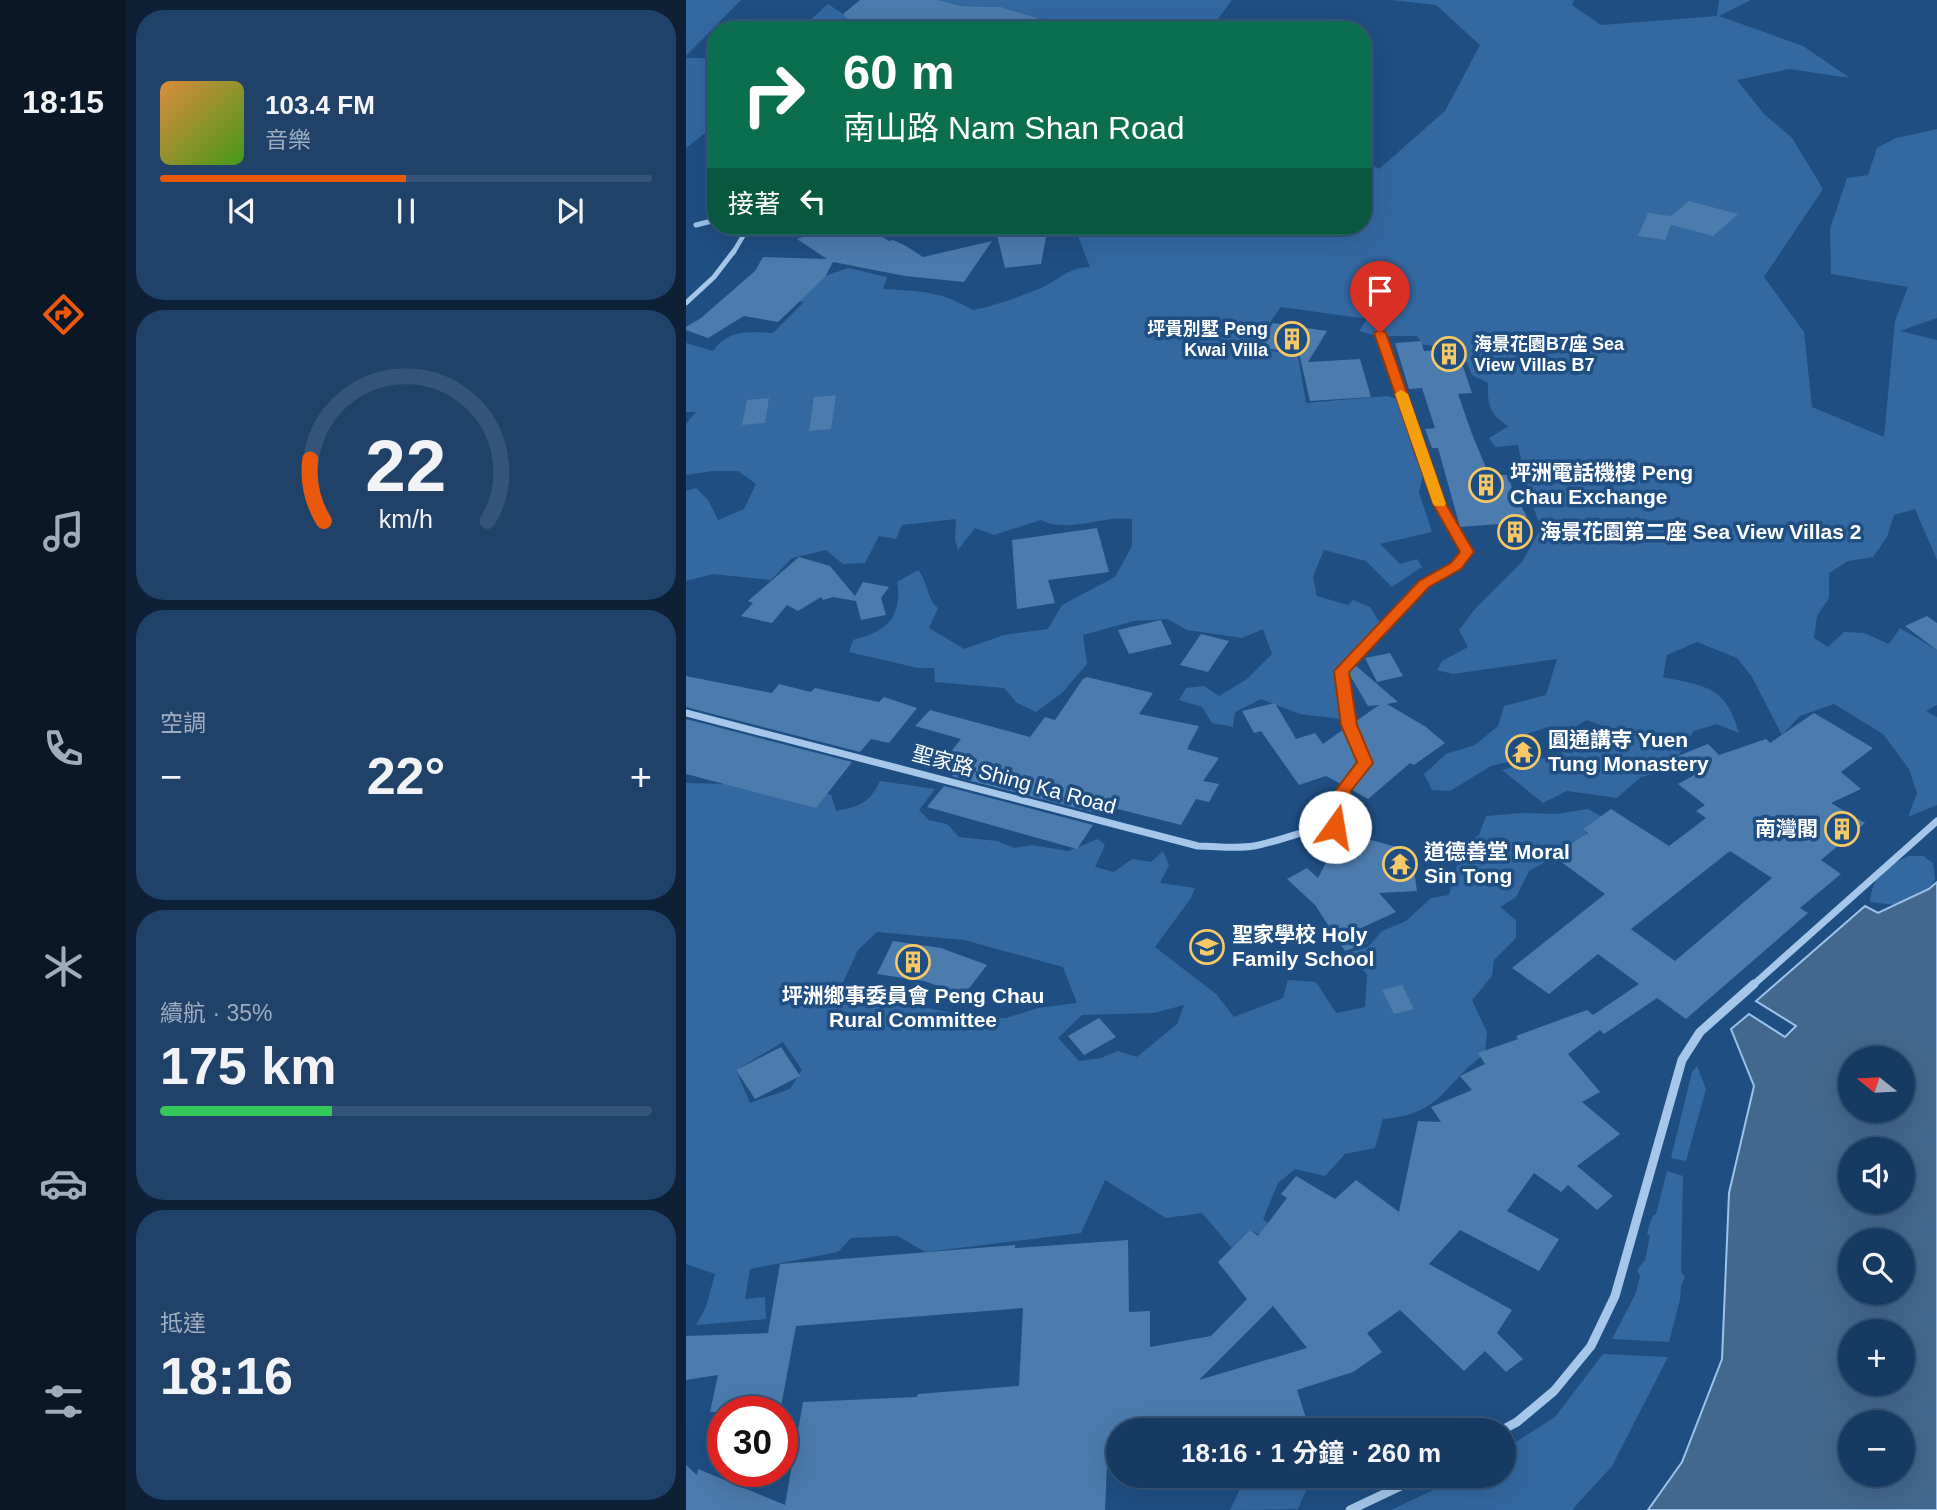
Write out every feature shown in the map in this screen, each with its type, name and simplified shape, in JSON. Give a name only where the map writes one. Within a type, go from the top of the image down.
[{"type":"street","points":[[686,303],[712,281],[733,256],[744,235]]},
{"type":"street","name":"聖家路 Shing Ka Road","points":[[686,713],[1198,846],[1250,847],[1284,839],[1311,828],[1335,827],[1344,790],[1365,763],[1349,725],[1341,671],[1424,584],[1456,566],[1467,552],[1440,504],[1380,333]]},
{"type":"street","points":[[1516,1423],[1554,1391],[1591,1346],[1615,1296],[1682,1060],[1688,1048],[1700,1032],[1937,821]]},
{"type":"street","points":[[1350,1510],[1396,1488]]},
{"type":"shaded area","points":[[686,0],[741,0],[720,21],[707,21],[707,35],[686,56]]},
{"type":"shaded area","points":[[938,0],[1232,0],[1217,21],[1060,21],[1037,18],[1001,7],[961,6]]},
{"type":"shaded area","points":[[1391,0],[1574,0],[1572,5],[1601,25],[1717,16],[1719,0],[1751,0],[1719,16],[1803,46],[1850,78],[1789,69],[1737,80],[1764,114],[1792,138],[1823,189],[1764,277],[1804,332],[1812,407],[1884,437],[1895,321],[1908,287],[1831,274],[1830,229],[1847,178],[1868,175],[1877,148],[1896,138],[1937,129],[1937,318],[1900,331],[1937,340],[1937,560],[1915,509],[1894,515],[1887,537],[1873,557],[1848,561],[1829,573],[1829,598],[1817,616],[1814,638],[1828,647],[1844,632],[1864,633],[1889,644],[1900,628],[1937,650],[1937,705],[1926,711],[1937,717],[1937,805],[1908,817],[1917,793],[1909,769],[1883,734],[1834,704],[1800,716],[1782,735],[1752,677],[1737,658],[1697,642],[1667,655],[1663,677],[1703,686],[1712,691],[1727,705],[1739,733],[1717,724],[1694,731],[1678,756],[1677,768],[1641,777],[1617,798],[1567,791],[1543,803],[1502,770],[1559,754],[1580,742],[1600,747],[1611,729],[1587,720],[1567,731],[1548,727],[1518,737],[1515,760],[1491,766],[1450,791],[1432,790],[1424,774],[1446,754],[1475,745],[1498,726],[1504,706],[1546,695],[1557,659],[1453,674],[1437,670],[1442,661],[1468,647],[1459,630],[1475,609],[1522,562],[1541,528],[1529,496],[1518,445],[1495,447],[1489,438],[1509,426],[1491,409],[1488,383],[1472,375],[1463,353],[1444,346],[1423,345],[1417,336],[1377,336],[1359,331],[1367,319],[1281,307],[1252,347],[1298,356],[1306,403],[1387,396],[1400,400],[1413,451],[1423,476],[1419,492],[1432,532],[1380,544],[1400,564],[1417,559],[1422,567],[1392,587],[1366,561],[1324,550],[1313,577],[1317,596],[1348,605],[1353,600],[1370,607],[1380,623],[1360,645],[1351,667],[1348,720],[1300,714],[1261,699],[1235,712],[1233,727],[1212,723],[1202,707],[1179,700],[1186,688],[1204,686],[1219,696],[1247,679],[1272,654],[1263,629],[1242,638],[1187,630],[1167,619],[1134,621],[1083,635],[1087,664],[1062,693],[1036,712],[1017,703],[1004,688],[935,682],[934,668],[918,668],[849,652],[853,640],[874,633],[889,622],[897,605],[897,582],[918,570],[934,605],[938,608],[929,628],[964,649],[1004,635],[1048,629],[1062,605],[1115,577],[1132,546],[1132,519],[1108,519],[1073,525],[1051,524],[1041,520],[994,535],[975,528],[958,550],[955,539],[956,519],[902,525],[896,539],[879,536],[865,563],[843,564],[826,550],[792,558],[771,580],[713,574],[686,581],[686,491],[696,488],[708,500],[718,520],[744,509],[756,484],[738,471],[686,475],[686,424],[696,412],[686,412],[686,343],[713,351],[732,335],[747,332],[773,333],[804,302],[768,296],[848,268],[887,277],[883,289],[940,296],[973,310],[1041,288],[1070,272],[1090,267],[1078,235],[1372,235],[1372,165],[1379,169],[1445,111],[1480,45],[1436,5]]},
{"type":"shaded area","points":[[828,4],[850,21],[809,21]]},
{"type":"shaded area","points":[[686,58],[707,58],[707,133],[686,148]]},
{"type":"shaded area","points":[[880,781],[935,789],[919,810],[929,820],[947,824],[959,837],[997,841],[1015,848],[1032,845],[1068,851],[1098,839],[1105,845],[1095,867],[1114,872],[1132,859],[1151,862],[1163,851],[1169,865],[1160,883],[1195,888],[1191,898],[1155,947],[1216,994],[1234,1017],[1283,998],[1288,980],[1316,982],[1336,1013],[1365,1007],[1367,975],[1350,952],[1368,947],[1382,931],[1406,921],[1431,898],[1449,895],[1462,848],[1479,835],[1486,816],[1556,814],[1588,809],[1601,816],[1586,827],[1587,838],[1529,871],[1516,897],[1500,907],[1516,920],[1516,938],[1494,960],[1492,976],[1472,1000],[1487,1032],[1485,1054],[1431,1104],[1403,1116],[1383,1119],[1375,1148],[1345,1154],[1325,1176],[1295,1169],[1278,1183],[1263,1219],[1279,1232],[1273,1242],[1250,1230],[1232,1248],[1202,1213],[1166,1218],[1105,1180],[1081,1233],[926,1252],[897,1236],[851,1238],[838,1252],[750,1269],[745,1299],[765,1297],[766,1319],[696,1325],[706,1307],[715,1274],[686,1264],[686,783],[801,786],[831,795],[836,811],[852,808],[863,802]],"holes":[[[877,932],[964,940],[1063,967],[1077,1003],[1038,1008],[1006,1018],[975,1018],[840,989],[858,950]],[[1184,1005],[1177,1024],[1137,1057],[1118,1051],[1101,1058],[1079,1061],[1058,1038],[1082,1015],[1154,1013]],[[783,1042],[802,1070],[790,1089],[750,1103],[736,1070]]]},
{"type":"shaded area","points":[[1909,856],[1923,856],[1933,863],[1935,879],[1923,900],[1895,905],[1870,902],[1877,878],[1894,863]]},
{"type":"shaded area","points":[[1937,882],[1937,1510],[1648,1510],[1682,1462],[1722,1359],[1729,1193],[1754,1086],[1731,1029],[1749,1014],[1785,1037],[1796,1026],[1756,1001],[1865,906],[1878,913],[1929,889]]},
{"type":"shaded area","points":[[1697,1066],[1706,1089],[1686,1161],[1671,1158],[1692,1072]]},
{"type":"shaded area","points":[[1667,1171],[1683,1176],[1681,1272],[1685,1277],[1669,1342],[1612,1339],[1636,1293],[1640,1276],[1637,1270],[1645,1260],[1650,1236],[1647,1233],[1652,1217],[1656,1214]]},
{"type":"shaded area","points":[[1603,1354],[1668,1357],[1612,1466],[1572,1510],[1391,1510],[1438,1488],[1516,1488],[1516,1442],[1555,1417]]},
{"type":"shaded area","points":[[1241,1488],[1307,1488],[1298,1509],[1230,1510]]},
{"type":"building","points":[[860,0],[938,0],[961,6],[1001,7],[1047,21],[850,21],[843,14]]},
{"type":"building","points":[[1689,201],[1738,214],[1713,236],[1671,225],[1665,240],[1638,236],[1648,213],[1671,216]]},
{"type":"building","points":[[808,235],[879,235],[906,246],[923,257],[992,241],[964,282],[905,276],[833,262],[825,277],[778,322],[744,316],[708,338],[686,330],[686,327],[701,318],[755,271],[763,257],[827,259],[797,239]]},
{"type":"building","points":[[997,235],[1046,235],[1041,264],[1005,268]]},
{"type":"building","points":[[1273,323],[1327,331],[1308,362],[1360,359],[1371,397],[1310,401],[1299,353],[1257,347]]},
{"type":"building","points":[[1421,341],[1424,351],[1457,349],[1472,393],[1458,394],[1489,475],[1509,475],[1512,489],[1527,517],[1512,523],[1460,527],[1438,448],[1432,448],[1425,429],[1435,428],[1422,388],[1409,389],[1395,343]]},
{"type":"building","points":[[836,395],[831,429],[809,431],[814,397]]},
{"type":"building","points":[[769,398],[765,423],[742,425],[747,400]]},
{"type":"building","points":[[1097,528],[1109,572],[1048,580],[1055,603],[1017,609],[1012,540]]},
{"type":"building","points":[[799,557],[830,566],[855,596],[863,582],[889,587],[881,598],[886,615],[861,620],[856,601],[833,597],[823,600],[821,597],[798,611],[787,605],[772,623],[741,616],[753,603],[748,601]]},
{"type":"building","points":[[1927,616],[1937,623],[1937,650],[1905,626]]},
{"type":"building","points":[[1161,620],[1172,644],[1129,654],[1118,630]]},
{"type":"building","points":[[1201,634],[1229,641],[1208,672],[1180,665]]},
{"type":"building","points":[[1390,653],[1403,676],[1377,682],[1365,658]]},
{"type":"building","points":[[1355,665],[1398,702],[1387,704],[1426,727],[1445,743],[1414,765],[1410,763],[1368,799],[1352,790],[1371,763],[1355,722],[1379,705],[1368,706],[1348,672]]},
{"type":"building","points":[[686,676],[772,693],[779,684],[811,692],[815,688],[879,702],[884,697],[917,708],[889,743],[871,739],[860,752],[686,707]]},
{"type":"building","points":[[1087,677],[1153,693],[1139,714],[1199,726],[1187,749],[1219,758],[1203,781],[1219,784],[1209,802],[1196,799],[1181,825],[1106,806],[1100,814],[952,776],[960,767],[943,762],[961,739],[915,726],[930,710],[1030,737],[1045,717],[1055,720]]},
{"type":"building","points":[[1275,703],[1296,739],[1315,733],[1323,744],[1344,729],[1358,762],[1341,784],[1326,776],[1299,785],[1261,731],[1254,733],[1242,711]]},
{"type":"building","points":[[1814,713],[1873,748],[1841,772],[1861,789],[1831,803],[1865,823],[1821,860],[1841,874],[1800,908],[1808,913],[1686,1019],[1657,998],[1604,1034],[1600,1030],[1568,1054],[1600,1092],[1582,1102],[1620,1134],[1577,1166],[1613,1196],[1597,1210],[1568,1185],[1561,1192],[1534,1173],[1507,1211],[1559,1239],[1539,1271],[1460,1230],[1429,1264],[1512,1310],[1497,1333],[1523,1359],[1506,1372],[1485,1351],[1464,1371],[1400,1310],[1367,1333],[1382,1352],[1353,1372],[1297,1390],[1306,1418],[1106,1418],[1105,1510],[686,1510],[686,1465],[697,1475],[698,1469],[707,1473],[707,1487],[742,1487],[785,1505],[788,1487],[798,1487],[798,1431],[803,1402],[917,1397],[918,1394],[1019,1386],[1023,1308],[796,1326],[783,1396],[713,1396],[718,1375],[686,1380],[686,1336],[768,1333],[780,1264],[1015,1245],[1015,1248],[1128,1240],[1129,1312],[1150,1311],[1150,1347],[1211,1336],[1247,1299],[1218,1262],[1250,1230],[1258,1236],[1287,1198],[1281,1194],[1296,1176],[1335,1199],[1356,1180],[1399,1212],[1418,1121],[1441,1122],[1431,1107],[1472,1090],[1460,1076],[1485,1064],[1478,1053],[1587,1010],[1593,1015],[1639,984],[1598,954],[1549,994],[1512,968],[1605,894],[1553,856],[1588,833],[1583,829],[1611,809],[1669,846],[1706,818],[1696,811],[1705,805],[1678,784],[1696,774],[1678,756],[1708,744],[1719,755],[1766,739],[1770,743]],"holes":[[[1730,851],[1772,878],[1675,961],[1631,929]],[[1273,1306],[1307,1348],[1199,1380]]]},
{"type":"building","points":[[686,719],[852,762],[816,808],[686,774]]},
{"type":"building","points":[[944,786],[1093,825],[1077,849],[927,807]]},
{"type":"building","points":[[1364,838],[1411,851],[1417,891],[1379,893],[1396,912],[1359,929],[1368,943],[1345,951],[1315,905],[1287,879],[1307,868],[1318,878],[1338,840]]},
{"type":"building","points":[[893,941],[941,948],[987,965],[964,995],[924,981],[877,974]]},
{"type":"building","points":[[1402,985],[1414,1009],[1394,1014],[1382,990]]},
{"type":"building","points":[[1099,1018],[1116,1037],[1084,1055],[1068,1036]]},
{"type":"building","points":[[781,1047],[800,1076],[755,1099],[736,1070]]},
{"type":"waterway","points":[[696,225],[707,222]]},
{"type":"slow traffic","points":[[1401,394],[1440,504]]},
{"type":"place","name":"坪貴別墅 Peng Kwai Villa","points":[[1292,339]]},
{"type":"place","name":"海景花園B7座 Sea View Villas B7","points":[[1449,354]]},
{"type":"place","name":"坪洲電話機樓 Peng Chau Exchange","points":[[1486,485]]},
{"type":"place","name":"海景花園第二座 Sea View Villas 2","points":[[1515,532]]},
{"type":"place","name":"圓通講寺 Yuen Tung Monastery","points":[[1523,752]]},
{"type":"place","name":"南灣閣","points":[[1842,829]]},
{"type":"place","name":"道德善堂 Moral Sin Tong","points":[[1400,864]]},
{"type":"place","name":"聖家學校 Holy Family School","points":[[1207,947]]},
{"type":"place","name":"坪洲鄉事委員會 Peng Chau Rural Committee","points":[[913,962]]},
{"type":"route","points":[[1335,827],[1344,790],[1365,763],[1349,725],[1341,671],[1424,584],[1456,566],[1467,552],[1440,504],[1380,333]]}]
